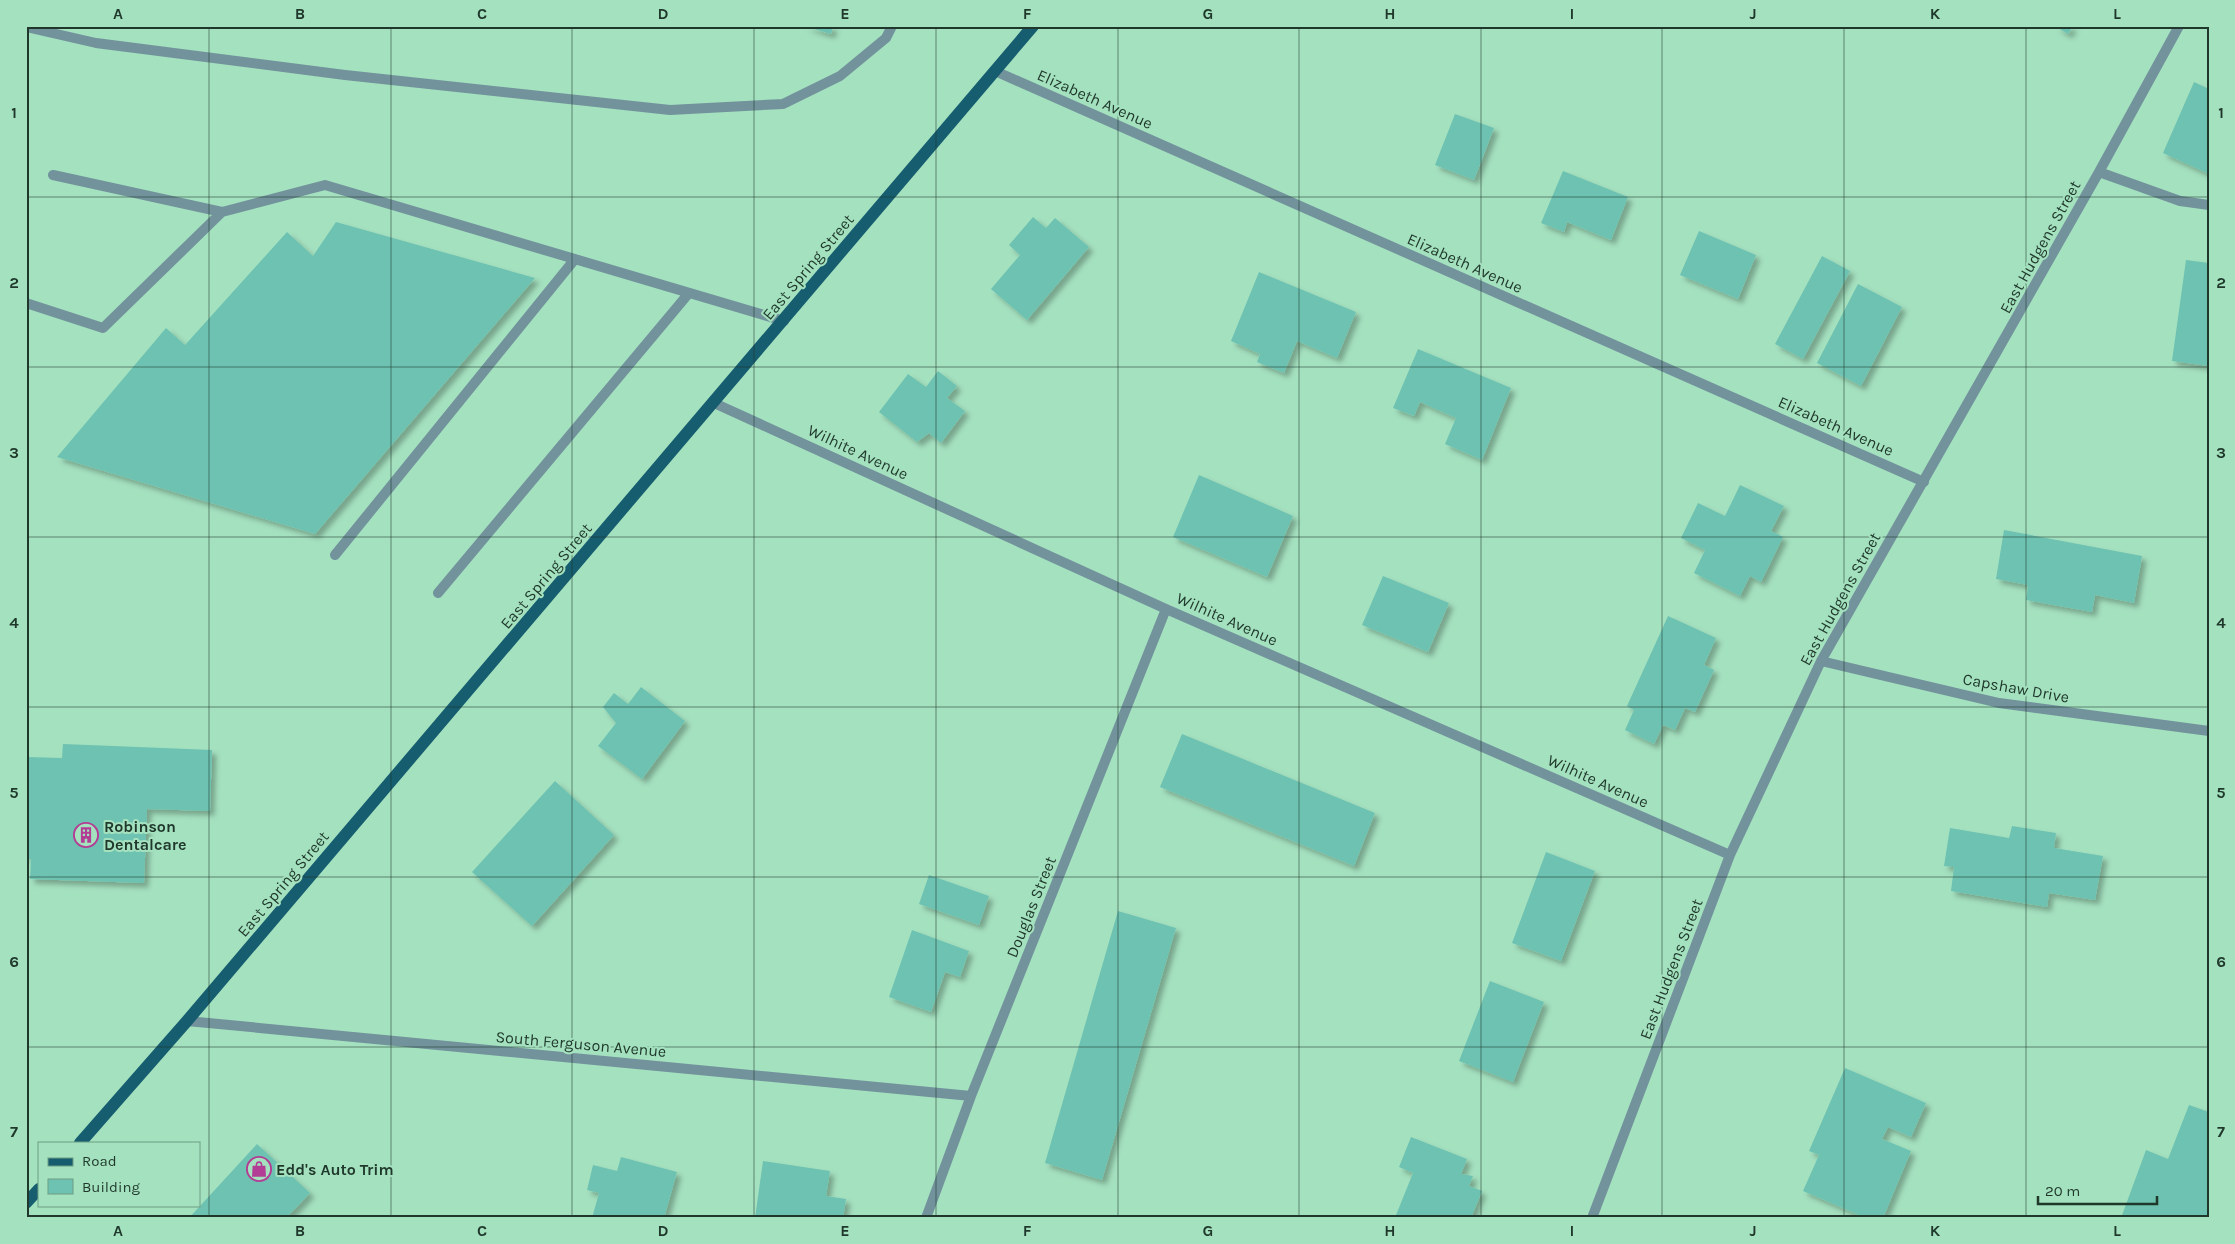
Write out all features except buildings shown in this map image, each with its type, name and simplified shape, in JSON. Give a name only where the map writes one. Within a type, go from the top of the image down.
[{"type":"main road","name":"East Spring Street","points":[[81,1142],[187,1021],[1033,26]]},
{"type":"main road","points":[[26,1203],[38,1190]]},
{"type":"street","points":[[26,27],[96,43],[345,75],[670,110],[783,104],[840,76],[886,38],[892,26]]},
{"type":"street","name":"East Hudgens Street","points":[[1592,1218],[1730,855],[1821,661],[2099,172],[2179,26]]},
{"type":"street","name":"Elizabeth Avenue","points":[[995,71],[1924,482]]},
{"type":"street","points":[[2099,172],[2180,201],[2209,206]]},
{"type":"street","points":[[53,175],[222,212],[325,185],[784,321]]},
{"type":"street","points":[[26,303],[103,328],[222,212]]},
{"type":"street","points":[[335,555],[575,259]]},
{"type":"street","points":[[438,593],[689,293]]},
{"type":"street","name":"Wilhite Avenue","points":[[714,403],[1166,609],[1730,855]]},
{"type":"street","name":"Douglas Street","points":[[926,1218],[972,1096],[1166,609]]},
{"type":"street","name":"Capshaw Drive","points":[[1821,661],[1999,703],[2209,731]]},
{"type":"street","name":"South Ferguson Avenue","points":[[187,1021],[972,1096]]},
{"type":"place","name":"Robinson Dentalcare","points":[[86,835]]},
{"type":"place","name":"Edd's Auto Trim","points":[[259,1169]]}]
